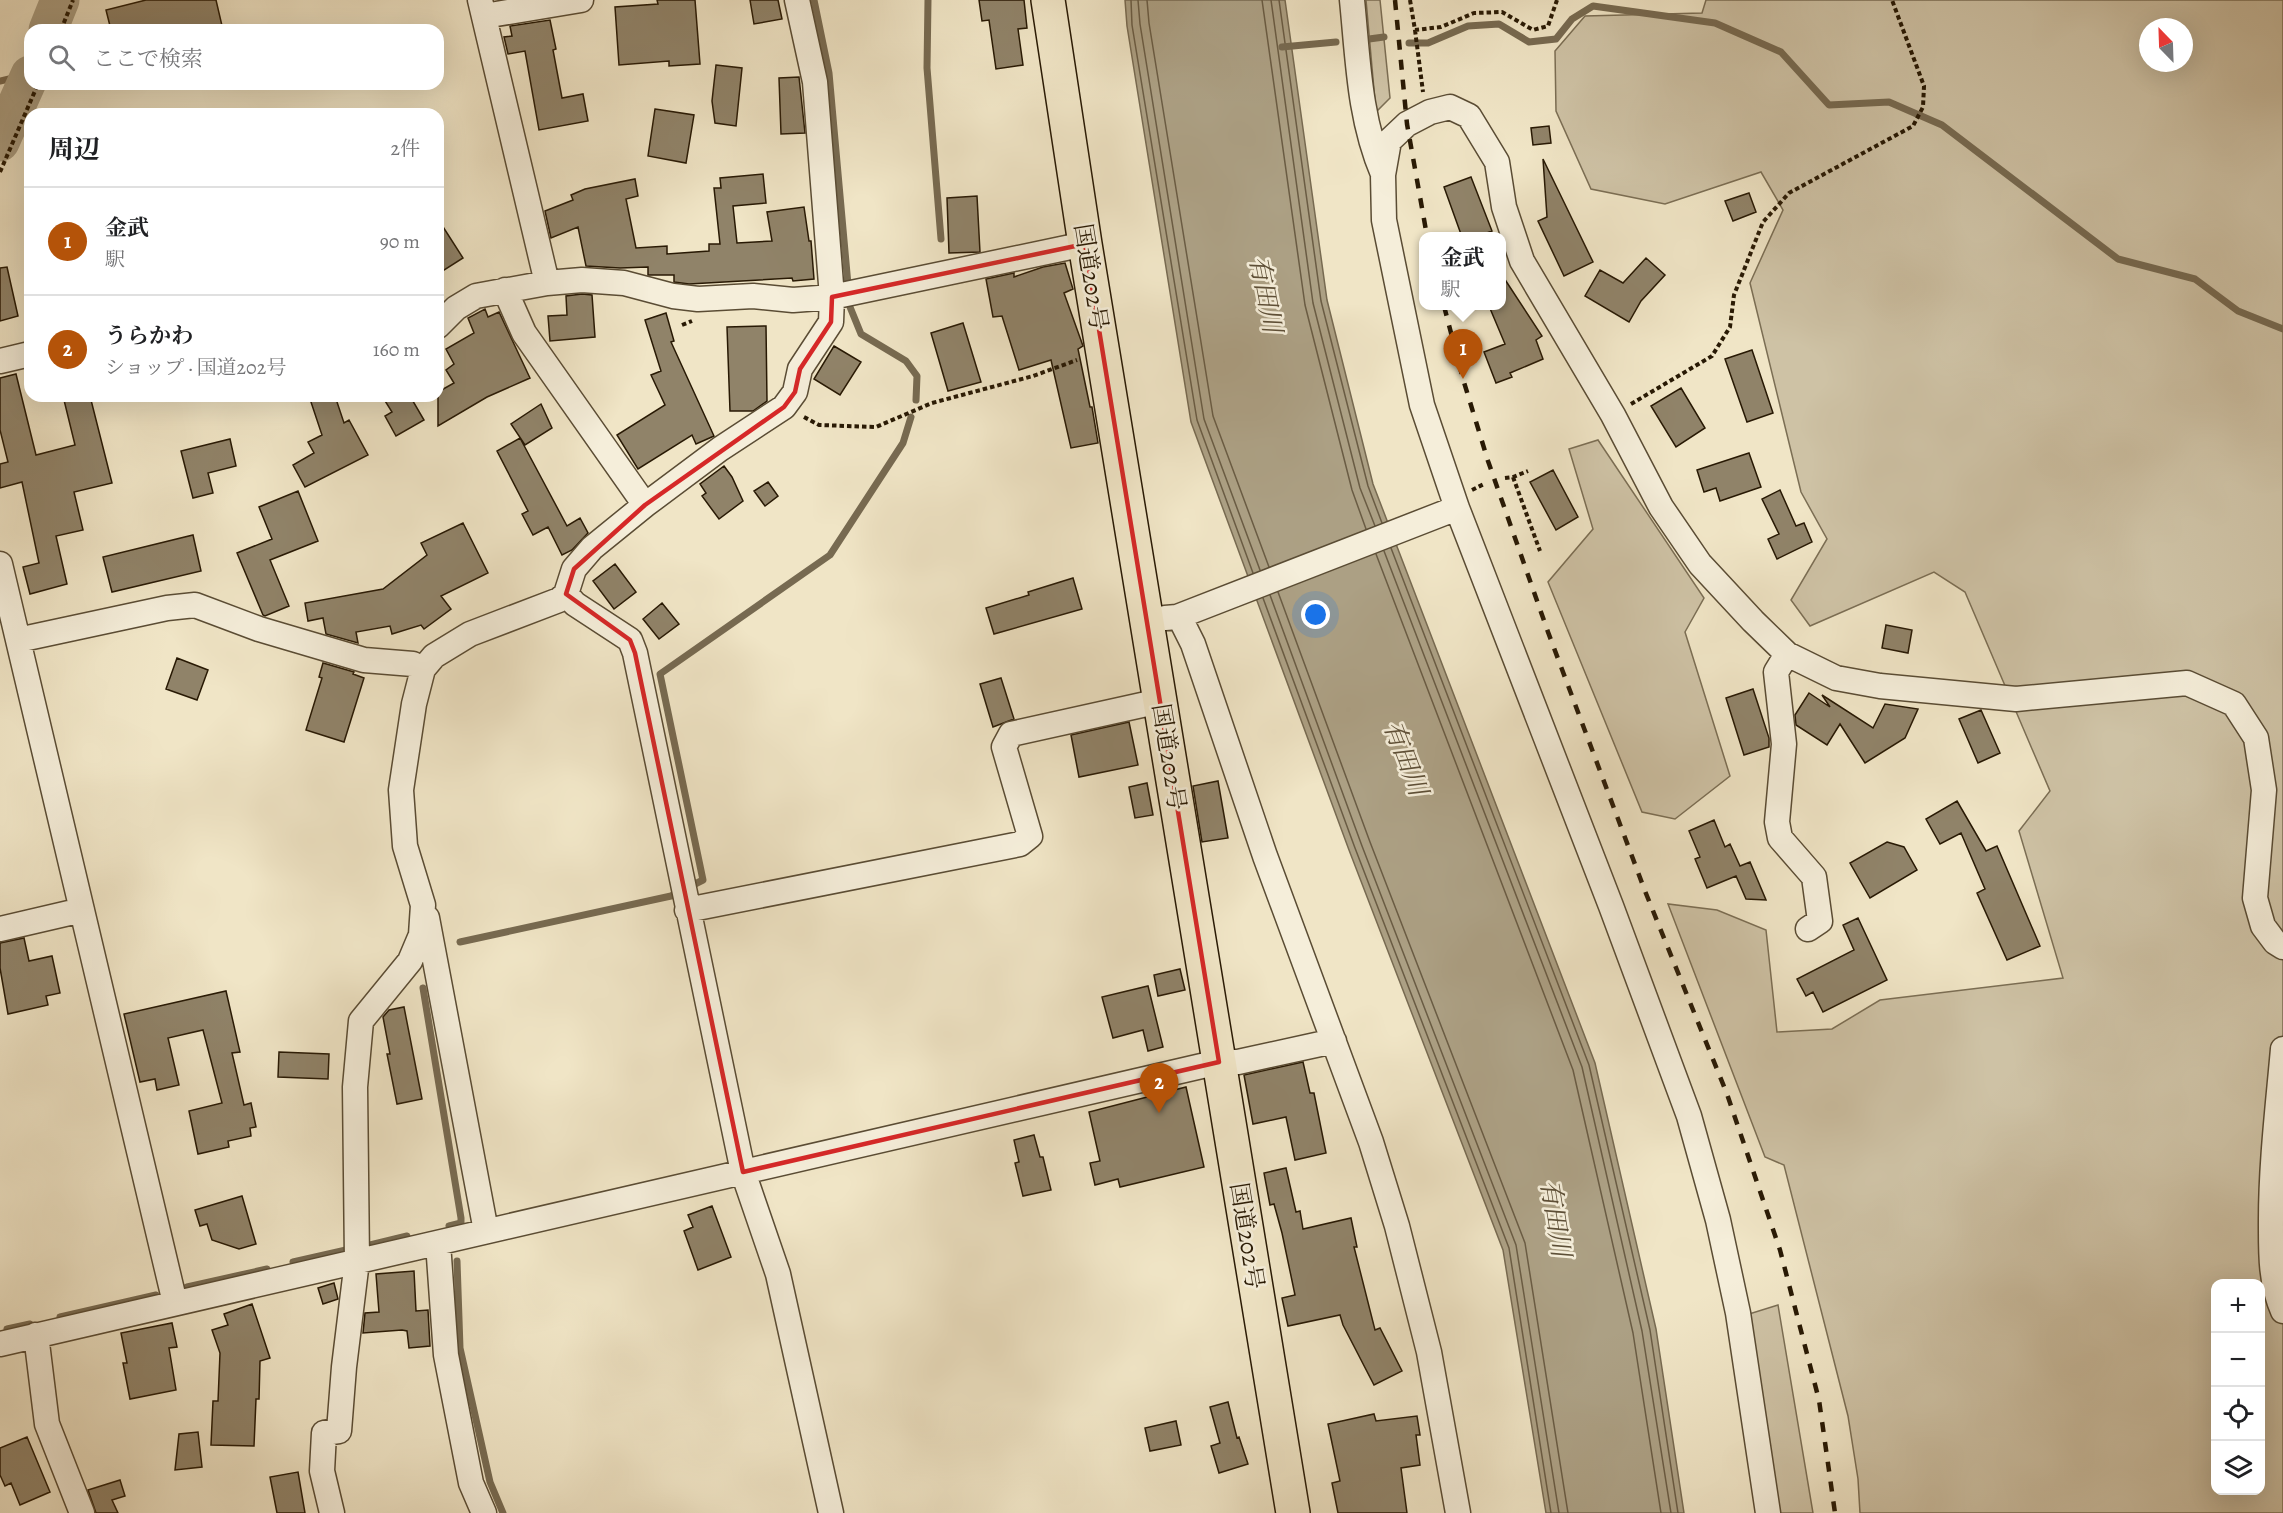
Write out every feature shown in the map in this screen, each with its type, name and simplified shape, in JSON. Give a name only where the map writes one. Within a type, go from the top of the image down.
[{"type":"highway","name":"国道202号","points":[[1048,0],[1103,351],[1162,618],[1160,701],[1293,1513]]},
{"type":"street","points":[[547,283],[482,8],[581,0]]},
{"type":"street","points":[[486,1232],[431,937],[405,846],[401,790],[414,704],[423,669],[434,656],[470,634],[559,600],[567,594],[574,569],[592,548],[720,449],[784,407],[795,392],[800,369],[831,321],[843,294],[815,82],[797,0]]},
{"type":"street","points":[[1352,0],[1363,113],[1373,150],[1383,175]]},
{"type":"street","points":[[1768,1513],[1738,1313],[1718,1220],[1689,1116],[1611,906],[1457,507],[1422,405],[1384,220],[1383,175],[1389,141],[1407,124],[1430,112],[1450,107],[1469,116],[1481,132],[1497,162],[1503,207],[1522,261],[1613,415],[1661,507],[1700,564],[1787,654],[1836,678],[1880,686],[2016,699],[2187,683],[2234,704],[2256,738],[2264,790],[2255,898],[2263,926],[2275,942],[2283,946]]},
{"type":"street","points":[[444,320],[456,308],[476,296],[547,283],[582,280],[624,283],[672,296],[698,299],[753,296],[793,300],[843,294],[1085,244]]},
{"type":"street","points":[[505,290],[524,333],[645,505]]},
{"type":"street","points":[[0,362],[24,356]]},
{"type":"street","points":[[1162,618],[1215,602],[1457,507]]},
{"type":"street","points":[[0,564],[175,1303]]},
{"type":"street","points":[[567,594],[575,604],[630,640],[635,652],[684,897],[743,1172],[778,1274],[831,1513]]},
{"type":"street","points":[[18,640],[167,608],[195,605],[259,629],[364,660],[412,664],[423,669]]},
{"type":"street","points":[[1162,618],[1182,622],[1193,644],[1258,835],[1371,1142],[1397,1226],[1429,1352],[1458,1513]]},
{"type":"street","points":[[1787,654],[1776,672],[1784,744],[1777,822],[1780,838],[1814,877],[1820,921],[1808,929]]},
{"type":"street","points":[[684,897],[1020,843],[1030,836],[1004,747],[1011,734],[1160,701]]},
{"type":"street","points":[[332,1513],[322,1471],[324,1433],[339,1431],[357,1261],[355,1087],[361,1021],[410,961],[421,935],[423,905]]},
{"type":"street","points":[[0,929],[82,910]]},
{"type":"street","points":[[0,1344],[1219,1062],[1238,1062],[1334,1041]]},
{"type":"street","points":[[2283,1049],[2271,1181],[2271,1261],[2274,1285],[2283,1311]]},
{"type":"street","points":[[438,1243],[446,1355],[471,1483],[484,1513]]},
{"type":"street","points":[[36,1335],[47,1424],[82,1513]]},
{"type":"path","points":[[63,24],[73,0]]},
{"type":"path","points":[[1410,0],[1421,87],[1430,112]]},
{"type":"path","points":[[1415,30],[1441,27],[1474,13],[1502,12],[1533,30],[1548,26],[1557,0]]},
{"type":"path","points":[[1613,415],[1712,356],[1730,327],[1734,296],[1763,222],[1789,193],[1913,126],[1923,107],[1924,86],[1892,0]]},
{"type":"path","points":[[28,108],[35,90]]},
{"type":"path","points":[[0,172],[24,116]]},
{"type":"path","points":[[784,407],[819,425],[876,427],[932,403],[1033,376],[1103,351]]},
{"type":"path","points":[[1506,478],[1528,471]]},
{"type":"path","points":[[1513,477],[1540,551]]},
{"type":"highlighted area","points":[[1085,244],[1219,1062],[743,1172],[635,653],[630,640],[566,594],[574,569],[645,505],[784,407],[795,392],[800,369],[831,322],[832,297]]},
{"type":"shaded area","points":[[1366,0],[1380,0],[1390,98],[1376,112]]},
{"type":"shaded area","points":[[1706,0],[2283,0],[2283,1513],[1860,1513],[1858,1479],[1848,1416],[1784,1165],[1765,1157],[1668,904],[1717,910],[1766,930],[1777,1032],[1832,1029],[1880,1000],[2063,978],[2019,831],[2050,791],[1965,592],[1934,572],[1810,626],[1791,600],[1827,539],[1801,492],[1750,283],[1783,210],[1761,172],[1665,204],[1591,189],[1556,111],[1555,51],[1585,16],[1702,13]]},
{"type":"shaded area","points":[[1598,440],[1704,598],[1685,632],[1730,776],[1675,819],[1642,812],[1548,582],[1593,529],[1569,449]]},
{"type":"shaded area","points":[[1778,1305],[1813,1513],[1779,1513],[1749,1314]]},
{"type":"water","name":"有田川","points":[[1125,0],[1285,0],[1327,300],[1373,484],[1595,1063],[1656,1329],[1684,1513],[1546,1513],[1503,1250],[1349,850],[1191,422],[1127,26]]},
{"type":"building","points":[[146,0],[216,0],[222,24],[110,24],[106,10]]},
{"type":"building","points":[[657,0],[695,0],[700,64],[669,66],[669,61],[619,65],[615,7],[658,4]]},
{"type":"building","points":[[750,0],[778,0],[782,19],[754,24]]},
{"type":"building","points":[[979,0],[1024,0],[1027,28],[1018,29],[1023,65],[996,69],[989,20],[982,21]]},
{"type":"building","points":[[550,20],[562,98],[583,94],[588,121],[539,130],[525,51],[508,54],[504,37],[512,36],[510,26]]},
{"type":"building","points":[[716,65],[742,68],[736,126],[715,123],[712,101]]},
{"type":"building","points":[[799,77],[805,133],[781,134],[779,78]]},
{"type":"building","points":[[655,109],[694,115],[686,163],[648,156]]},
{"type":"building","points":[[1549,126],[1551,143],[1533,145],[1531,128]]},
{"type":"building","points":[[1543,159],[1593,262],[1564,276],[1538,221],[1547,217]]},
{"type":"building","points":[[763,174],[766,203],[733,206],[737,243],[772,241],[767,212],[804,207],[809,241],[811,241],[814,279],[793,281],[792,278],[689,284],[674,282],[674,275],[648,275],[648,267],[586,266],[578,227],[551,238],[545,211],[573,200],[571,195],[585,189],[635,179],[638,196],[626,199],[636,248],[667,246],[667,254],[709,251],[709,244],[720,244],[714,188],[721,188],[720,178]]},
{"type":"building","points":[[1471,177],[1492,231],[1460,232],[1444,187]]},
{"type":"building","points":[[1749,193],[1756,212],[1733,221],[1725,201]]},
{"type":"building","points":[[977,196],[980,252],[949,253],[947,198]]},
{"type":"building","points":[[444,228],[463,258],[444,270]]},
{"type":"building","points":[[1646,258],[1665,275],[1641,301],[1629,322],[1585,296],[1600,270],[1623,283]]},
{"type":"building","points":[[1065,263],[1073,289],[1064,293],[1083,346],[1078,349],[1098,443],[1071,448],[1051,360],[1019,370],[1002,316],[993,317],[986,279],[1014,273],[1014,277],[1043,267]]},
{"type":"building","points":[[7,267],[18,316],[0,321],[0,268]]},
{"type":"building","points":[[1506,281],[1542,336],[1536,340],[1543,359],[1510,373],[1512,377],[1496,383],[1484,352],[1505,344],[1491,310],[1506,310]]},
{"type":"building","points":[[592,295],[595,337],[550,341],[548,316],[567,315],[566,296]]},
{"type":"building","points":[[485,309],[488,317],[499,312],[530,378],[487,397],[438,426],[438,402],[444,402],[444,389],[454,383],[446,370],[454,364],[446,349],[474,333],[468,318]]},
{"type":"building","points":[[666,313],[674,341],[671,342],[714,436],[696,444],[692,435],[638,469],[617,435],[665,405],[651,375],[661,371],[645,320]]},
{"type":"building","points":[[963,323],[981,382],[948,391],[931,333]]},
{"type":"building","points":[[766,326],[767,401],[753,411],[730,411],[727,327]]},
{"type":"building","points":[[834,346],[861,362],[840,395],[814,379]]},
{"type":"building","points":[[1752,350],[1773,413],[1747,422],[1725,359]]},
{"type":"building","points":[[16,374],[36,455],[75,445],[64,402],[92,402],[112,483],[74,492],[83,530],[56,536],[67,584],[30,594],[23,567],[39,563],[22,482],[0,488],[0,464],[8,462],[0,430],[0,378]]},
{"type":"building","points":[[1681,388],[1705,428],[1676,447],[1651,406]]},
{"type":"building","points":[[311,402],[337,402],[344,423],[349,420],[368,455],[305,487],[293,465],[314,453],[308,442],[322,435]]},
{"type":"building","points":[[386,402],[414,402],[424,420],[396,436],[385,416],[392,412]]},
{"type":"building","points":[[541,404],[552,428],[525,445],[511,424]]},
{"type":"building","points":[[520,438],[567,526],[580,518],[588,533],[572,550],[562,555],[548,527],[533,535],[522,514],[528,511],[497,451]]},
{"type":"building","points":[[230,439],[236,466],[208,473],[213,493],[193,498],[181,451]]},
{"type":"building","points":[[1749,453],[1761,487],[1720,501],[1716,488],[1704,492],[1697,470]]},
{"type":"building","points":[[724,466],[743,501],[719,519],[702,496],[706,493],[700,484]]},
{"type":"building","points":[[1553,470],[1578,517],[1556,530],[1530,482]]},
{"type":"building","points":[[768,482],[778,496],[765,506],[754,491]]},
{"type":"building","points":[[1780,490],[1796,526],[1804,523],[1812,542],[1777,559],[1768,539],[1779,534],[1762,499]]},
{"type":"building","points":[[298,491],[318,541],[270,560],[289,606],[265,616],[237,553],[272,539],[259,507]]},
{"type":"building","points":[[463,523],[488,573],[441,596],[451,609],[424,629],[421,625],[392,634],[390,626],[356,632],[358,643],[326,634],[323,618],[308,621],[305,603],[383,589],[427,555],[421,543]]},
{"type":"building","points":[[193,535],[201,571],[112,592],[103,557]]},
{"type":"building","points":[[615,564],[636,592],[614,609],[593,581]]},
{"type":"building","points":[[1073,578],[1082,609],[994,634],[986,608]]},
{"type":"building","points":[[662,603],[679,624],[659,639],[643,619]]},
{"type":"building","points":[[1886,625],[1912,630],[1908,653],[1882,648]]},
{"type":"building","points":[[177,658],[208,670],[197,700],[166,689]]},
{"type":"building","points":[[323,663],[354,672],[353,674],[364,678],[344,742],[306,730],[322,678],[319,677]]},
{"type":"building","points":[[1001,678],[1014,719],[993,727],[980,684]]},
{"type":"building","points":[[1753,689],[1769,738],[1769,747],[1744,755],[1726,698]]},
{"type":"building","points":[[1809,693],[1830,707],[1822,695],[1873,728],[1885,704],[1918,709],[1905,738],[1865,763],[1840,724],[1827,745],[1796,725],[1795,715]]},
{"type":"building","points":[[1981,710],[2000,753],[1978,763],[1959,719]]},
{"type":"building","points":[[1129,722],[1138,765],[1079,777],[1071,735]]},
{"type":"building","points":[[1218,781],[1228,838],[1202,842],[1193,786]]},
{"type":"building","points":[[1147,783],[1153,815],[1135,818],[1129,787]]},
{"type":"building","points":[[1957,801],[1986,851],[1997,846],[2040,946],[2007,960],[1977,893],[1985,889],[1961,833],[1940,844],[1926,819]]},
{"type":"building","points":[[1714,820],[1725,847],[1730,844],[1740,866],[1750,862],[1766,900],[1746,899],[1736,876],[1707,888],[1695,859],[1700,857],[1689,831]]},
{"type":"building","points":[[1887,842],[1904,847],[1917,870],[1870,898],[1850,863]]},
{"type":"building","points":[[1858,918],[1887,980],[1823,1012],[1813,992],[1806,996],[1797,979],[1854,950],[1843,925]]},
{"type":"building","points":[[24,938],[29,961],[52,956],[60,993],[46,996],[48,1005],[8,1014],[0,968],[0,943]]},
{"type":"building","points":[[1180,969],[1185,990],[1158,996],[1154,975]]},
{"type":"building","points":[[1148,986],[1163,1047],[1148,1051],[1143,1030],[1113,1038],[1102,997]]},
{"type":"building","points":[[226,991],[240,1052],[232,1053],[244,1105],[251,1103],[256,1127],[250,1128],[251,1136],[228,1141],[229,1147],[198,1154],[189,1111],[222,1103],[203,1030],[168,1038],[179,1085],[157,1090],[155,1079],[140,1082],[124,1014]]},
{"type":"building","points":[[404,1007],[422,1099],[397,1104],[387,1054],[390,1054],[383,1017],[389,1010]]},
{"type":"building","points":[[279,1052],[329,1054],[328,1079],[278,1077]]},
{"type":"building","points":[[1303,1062],[1310,1093],[1314,1093],[1326,1153],[1295,1160],[1286,1117],[1253,1124],[1244,1075]]},
{"type":"building","points":[[1186,1087],[1204,1167],[1120,1187],[1118,1179],[1095,1185],[1090,1163],[1100,1161],[1089,1112]]},
{"type":"building","points":[[1034,1135],[1040,1157],[1043,1157],[1051,1190],[1023,1196],[1015,1163],[1019,1162],[1014,1140]]},
{"type":"building","points":[[1286,1168],[1296,1212],[1300,1211],[1303,1229],[1351,1218],[1357,1247],[1354,1247],[1375,1330],[1380,1328],[1402,1371],[1374,1385],[1340,1315],[1288,1326],[1282,1298],[1295,1295],[1282,1233],[1274,1204],[1270,1205],[1264,1173]]},
{"type":"building","points":[[242,1196],[256,1244],[239,1249],[212,1240],[207,1224],[200,1226],[195,1210]]},
{"type":"building","points":[[712,1206],[731,1257],[698,1270],[684,1231],[693,1227],[688,1215]]},
{"type":"building","points":[[414,1271],[416,1311],[428,1310],[430,1346],[409,1348],[407,1331],[402,1330],[363,1333],[365,1313],[379,1312],[376,1274]]},
{"type":"building","points":[[334,1283],[338,1299],[323,1304],[318,1288]]},
{"type":"building","points":[[252,1304],[270,1358],[260,1361],[254,1446],[211,1445],[213,1401],[218,1401],[220,1353],[212,1330],[228,1325],[224,1314]]},
{"type":"building","points":[[172,1323],[177,1347],[169,1348],[176,1390],[130,1399],[123,1363],[127,1363],[121,1333]]},
{"type":"building","points":[[1228,1402],[1237,1438],[1239,1437],[1248,1464],[1219,1473],[1211,1446],[1220,1443],[1210,1407]]},
{"type":"building","points":[[1374,1414],[1376,1421],[1417,1416],[1420,1435],[1416,1435],[1420,1465],[1401,1468],[1407,1513],[1338,1513],[1332,1483],[1340,1481],[1328,1424]]},
{"type":"building","points":[[1176,1421],[1181,1445],[1150,1451],[1145,1428]]},
{"type":"building","points":[[198,1432],[202,1467],[175,1470],[179,1434]]},
{"type":"building","points":[[27,1437],[50,1492],[20,1505],[11,1483],[5,1486],[0,1475],[0,1448]]},
{"type":"building","points":[[298,1472],[305,1513],[277,1513],[270,1477]]},
{"type":"building","points":[[120,1480],[125,1496],[112,1500],[118,1513],[96,1513],[88,1490]]},
{"type":"waterway","points":[[50,24],[60,0]]},
{"type":"waterway","points":[[814,0],[829,73],[850,307],[861,334],[906,361],[917,376],[916,400]]},
{"type":"waterway","points":[[928,0],[927,68],[941,239]]},
{"type":"waterway","points":[[1409,43],[1428,43],[1468,26],[1499,24],[1529,42],[1556,39],[1572,19],[1593,6],[1715,23],[1781,52],[1829,105],[1889,102],[1942,125],[2118,259],[2195,279],[2238,311],[2283,329]]},
{"type":"waterway","points":[[1369,39],[1384,37]]},
{"type":"waterway","points":[[1282,47],[1336,42]]},
{"type":"waterway","points":[[0,81],[24,75]]},
{"type":"waterway","points":[[0,142],[24,88]]},
{"type":"waterway","points":[[689,887],[703,880],[660,674],[830,555],[903,443],[911,417]]},
{"type":"waterway","points":[[460,942],[671,896],[679,892]]},
{"type":"waterway","points":[[423,988],[461,1218],[461,1223],[449,1226]]},
{"type":"waterway","points":[[370,1245],[407,1236]]},
{"type":"waterway","points":[[293,1262],[346,1250]]},
{"type":"waterway","points":[[457,1261],[460,1348],[490,1482],[503,1513]]},
{"type":"waterway","points":[[187,1287],[267,1269]]},
{"type":"waterway","points":[[60,1317],[156,1295]]},
{"type":"waterway","points":[[7,1329],[30,1324]]},
{"type":"railway","points":[[1395,0],[1407,124],[1426,232]]},
{"type":"railway","points":[[1445,310],[1488,461],[1548,632],[1645,891],[1727,1094],[1780,1250],[1819,1400],[1835,1513]]},
{"type":"place","name":"金武","points":[[1463,379]]},
{"type":"place","name":"うらかわ","points":[[1159,1113]]}]
